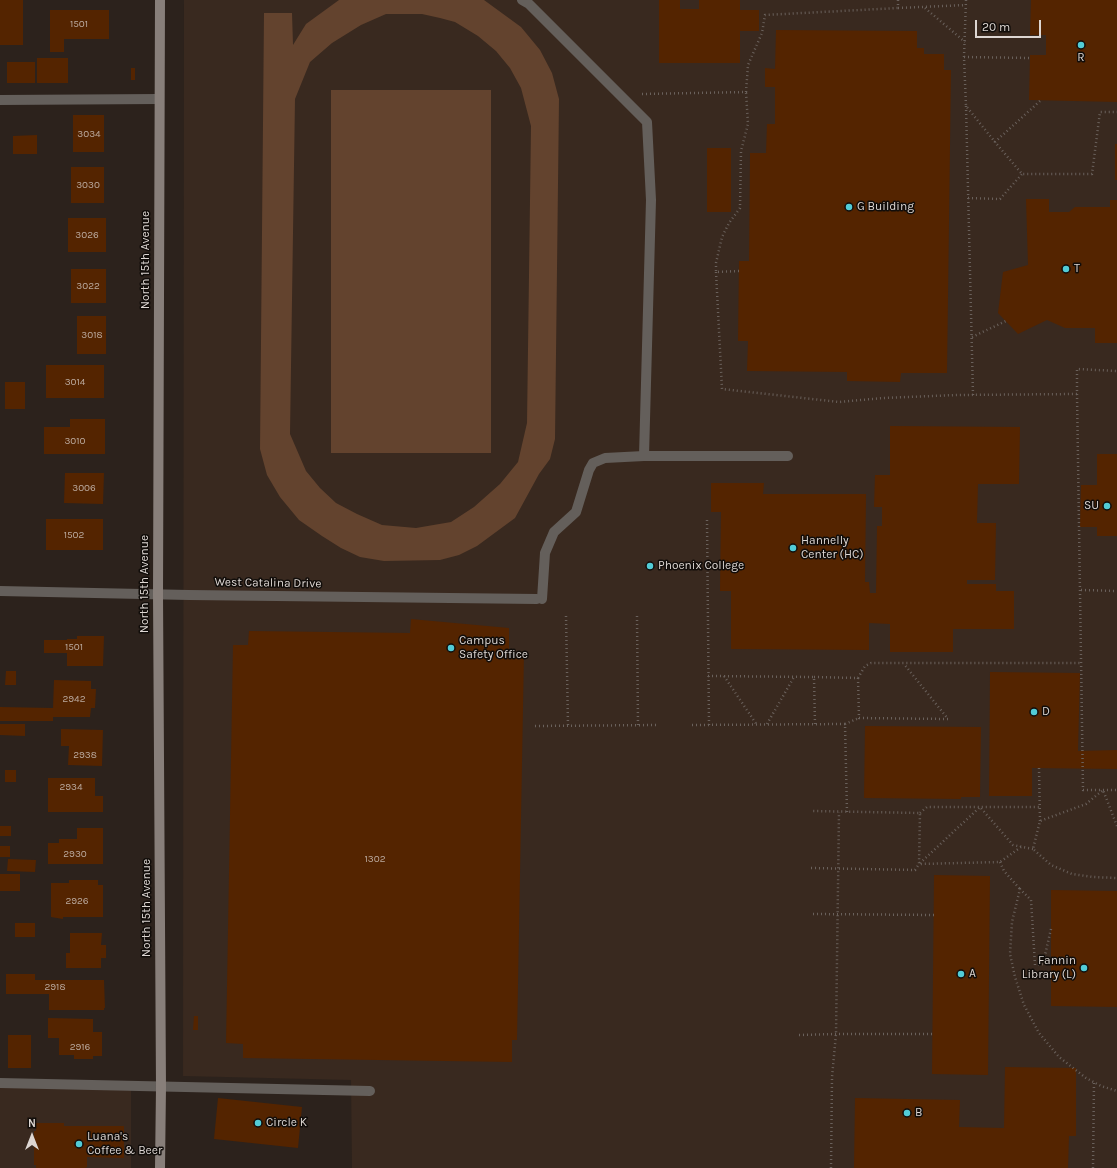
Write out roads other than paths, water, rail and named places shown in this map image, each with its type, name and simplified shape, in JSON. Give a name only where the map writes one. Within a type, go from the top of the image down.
[{"type":"street","name":"North 15th Avenue","points":[[160,0],[158,594],[161,1087],[160,1168]]},
{"type":"street","points":[[522,0],[529,4],[647,122],[651,200],[644,456],[788,456]]},
{"type":"street","points":[[0,100],[159,99]]},
{"type":"street","name":"West Catalina Drive","points":[[0,591],[539,600],[545,553],[554,532],[576,512],[589,470],[593,463],[605,458],[644,456]]},
{"type":"street","points":[[0,1083],[370,1091]]},
{"type":"place","name":"R","points":[[1081,45]]},
{"type":"place","name":"G Building","points":[[849,207]]},
{"type":"place","name":"T","points":[[1066,269]]},
{"type":"place","name":"SU","points":[[1107,506]]},
{"type":"place","name":"Hannelly Center (HC)","points":[[793,548]]},
{"type":"place","name":"Phoenix College","points":[[650,566]]},
{"type":"place","name":"Campus Safety Office","points":[[451,648]]},
{"type":"place","name":"D","points":[[1034,712]]},
{"type":"place","name":"Fannin Library (L)","points":[[1084,968]]},
{"type":"place","name":"A","points":[[961,974]]},
{"type":"place","name":"B","points":[[907,1113]]},
{"type":"place","name":"Circle K","points":[[258,1123]]},
{"type":"place","name":"Luana's Coffee & Beer","points":[[79,1144]]}]
